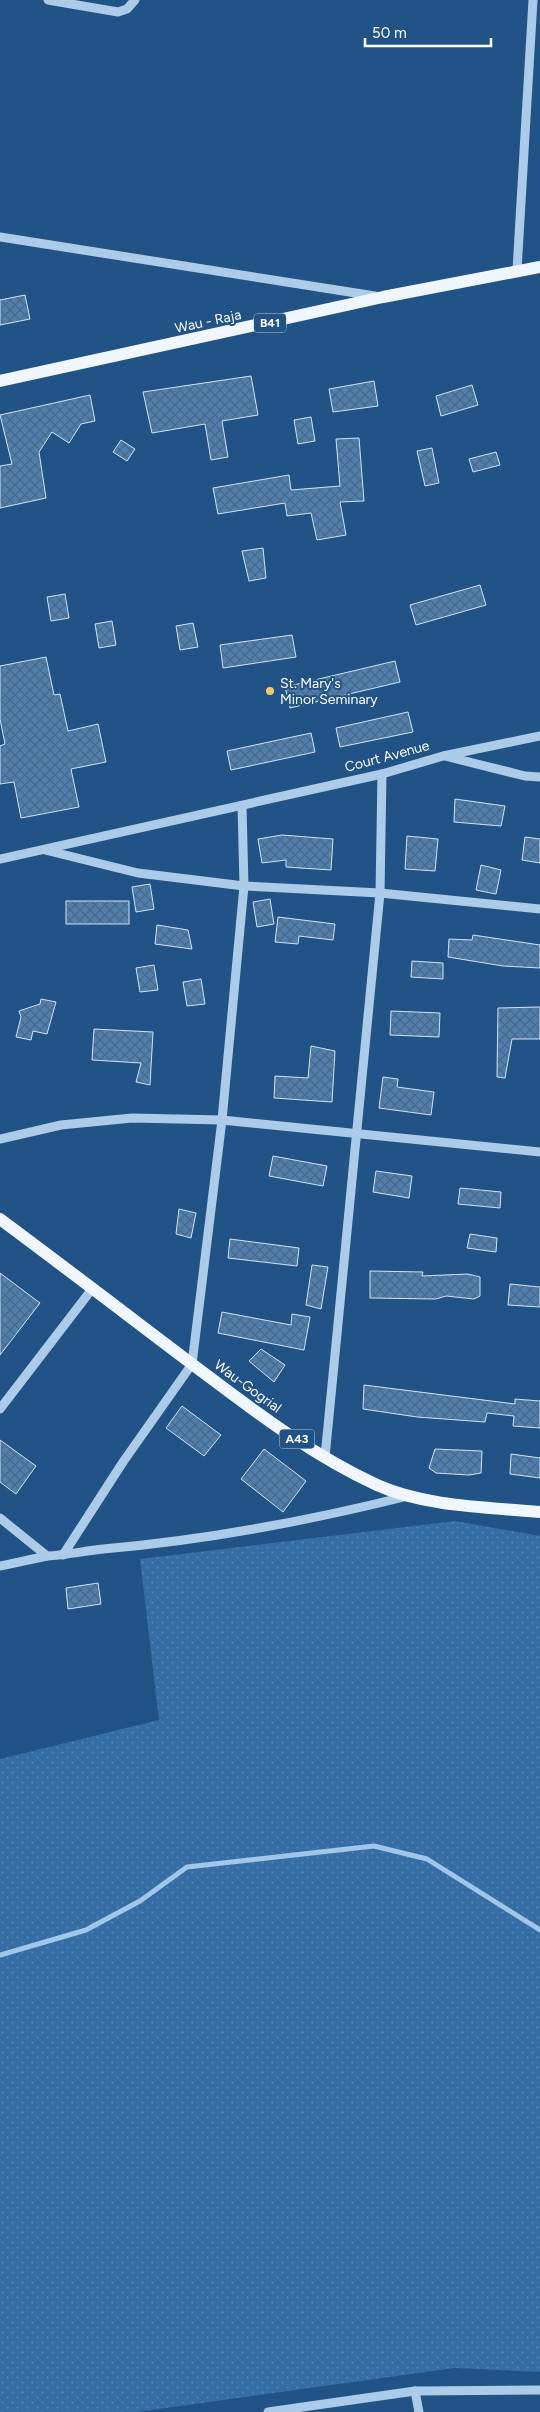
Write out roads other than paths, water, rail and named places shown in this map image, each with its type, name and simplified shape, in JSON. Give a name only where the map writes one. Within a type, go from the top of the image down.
[{"type":"main road","name":"Wau - Raja","points":[[0,381],[383,298],[517,270],[540,267]]},
{"type":"main road","name":"Wau-Gogrial","points":[[0,1219],[192,1364],[255,1410],[325,1457],[377,1485],[411,1496],[444,1502],[540,1512]]},
{"type":"street","points":[[48,0],[118,12],[127,9],[135,0]]},
{"type":"street","points":[[517,270],[533,0]]},
{"type":"street","points":[[0,237],[383,298]]},
{"type":"street","name":"Court Avenue","points":[[0,860],[382,774],[442,756],[540,736]]},
{"type":"street","points":[[442,756],[525,776],[540,777]]},
{"type":"street","points":[[325,1457],[380,893],[382,774]]},
{"type":"street","points":[[63,1555],[123,1462],[192,1364],[222,1120],[244,886],[242,806]]},
{"type":"street","points":[[42,850],[138,873],[244,886],[380,893],[540,909]]},
{"type":"street","points":[[0,1139],[61,1125],[132,1118],[222,1120],[540,1152]]},
{"type":"street","points":[[0,1409],[92,1289]]},
{"type":"street","points":[[0,1566],[47,1556],[140,1547],[315,1519],[411,1496]]},
{"type":"street","points":[[0,1518],[47,1556]]},
{"type":"street","points":[[268,2412],[307,2410],[415,2391],[540,2390]]},
{"type":"street","points":[[415,2391],[419,2412]]},
{"type":"waterway","points":[[0,1955],[86,1930],[140,1901],[187,1867],[374,1846],[427,1859],[540,1930]]},
{"type":"place","name":"St. Mary's Minor Seminary","points":[[270,691]]}]
